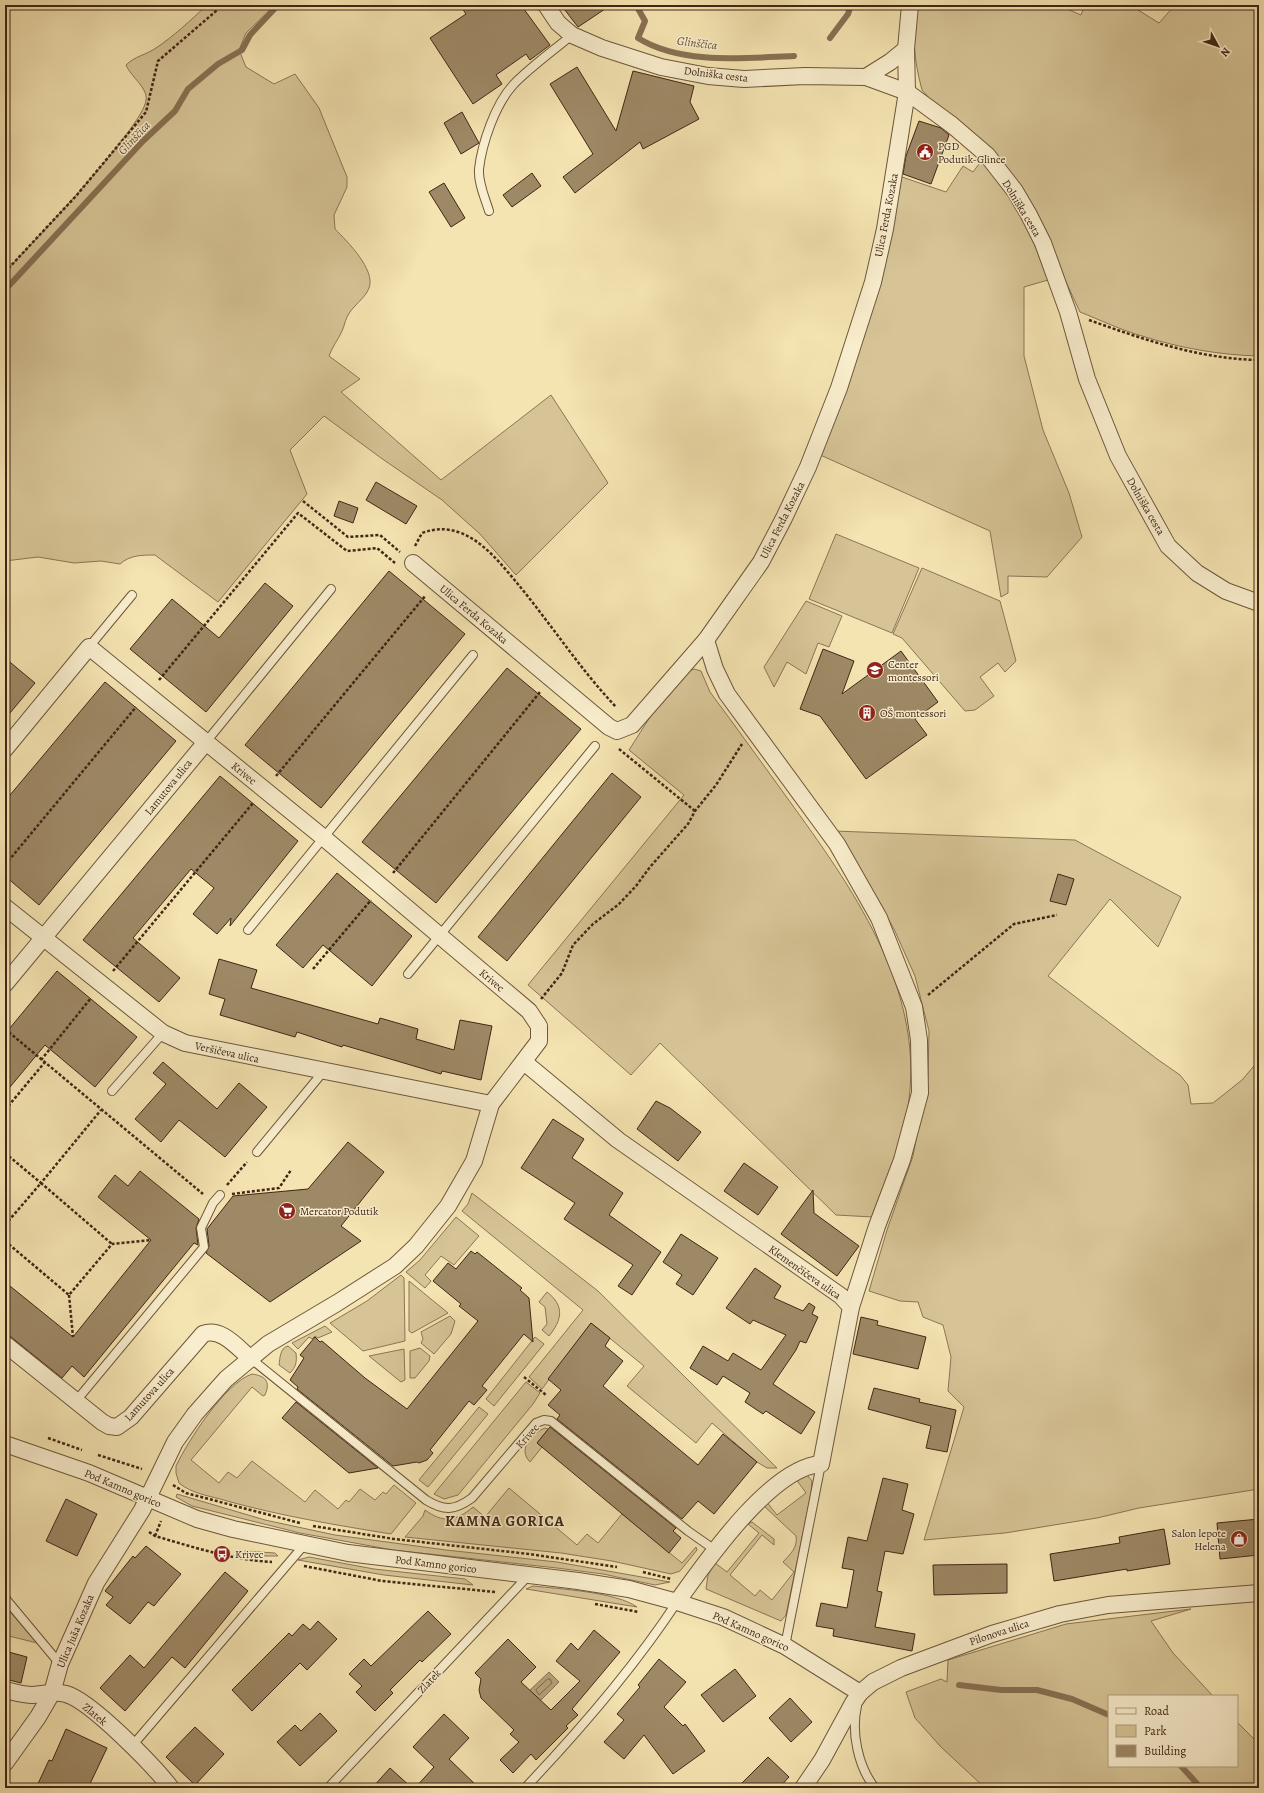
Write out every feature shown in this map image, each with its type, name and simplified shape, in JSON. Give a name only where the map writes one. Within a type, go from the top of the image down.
[{"type":"street","name":"Dolniška cesta","points":[[546,5],[558,23],[572,35],[602,48],[661,67],[708,76],[744,79],[805,76],[866,77],[907,92],[952,125],[987,155],[1015,191],[1043,243],[1068,312],[1087,379],[1118,456],[1168,546],[1197,573],[1226,592],[1259,603]]},
{"type":"street","name":"Ulica Ferda Kozaka","points":[[406,565],[609,727],[617,731],[632,726],[706,640],[761,562],[808,467],[839,388],[873,282],[885,229],[907,92],[906,49],[910,5]]},
{"type":"street","points":[[866,77],[890,62],[906,49]]},
{"type":"street","points":[[706,640],[715,669],[727,694],[837,844],[879,918],[914,1007],[919,1040],[920,1093],[902,1160],[877,1226],[851,1307]]},
{"type":"street","points":[[5,749],[89,647]]},
{"type":"street","name":"Krivec","points":[[89,647],[382,886],[529,1011],[539,1026],[538,1041],[524,1062],[490,1104],[474,1161],[448,1206],[416,1246],[395,1266],[337,1304],[268,1344],[226,1379],[195,1414],[175,1442],[146,1498]]},
{"type":"street","name":"Lamutova ulica","points":[[5,984],[44,939],[206,742]]},
{"type":"street","name":"Veršičeva ulica","points":[[5,907],[163,1033],[184,1043],[323,1072],[490,1104]]},
{"type":"street","name":"Klemenčičeva ulica","points":[[524,1062],[618,1140],[841,1296],[851,1307],[821,1464]]},
{"type":"street","name":"Lamutova ulica","points":[[5,1344],[109,1426],[117,1427],[131,1417],[198,1337],[209,1332],[222,1335],[250,1358]]},
{"type":"street","name":"Pod Kamno gorico","points":[[5,1444],[89,1473],[197,1519],[233,1530],[348,1553],[530,1575],[629,1589],[677,1602],[723,1617],[785,1646],[860,1693]]},
{"type":"street","points":[[677,1602],[715,1550],[764,1495],[800,1469],[813,1464],[821,1464]]},
{"type":"street","name":"Ulica Juša Kozaka","points":[[5,1763],[38,1717],[52,1692],[60,1664],[96,1583],[138,1516],[146,1498]]},
{"type":"street","name":"Pilonova ulica","points":[[803,1788],[822,1760],[860,1693],[886,1674],[938,1653],[1060,1614],[1108,1605],[1259,1593]]},
{"type":"street","name":"Zlatek","points":[[5,1690],[31,1695],[52,1692],[66,1694],[83,1702],[132,1746],[171,1788]]},
{"type":"lane","points":[[489,211],[482,189],[479,170],[490,127],[496,111],[513,85],[572,35]]},
{"type":"lane","name":"Lamutova ulica","points":[[206,742],[331,589]]},
{"type":"lane","points":[[89,647],[132,595]]},
{"type":"lane","points":[[248,930],[474,656]]},
{"type":"lane","points":[[408,974],[595,746]]},
{"type":"lane","points":[[112,1091],[163,1033]]},
{"type":"lane","points":[[257,1152],[323,1072]]},
{"type":"lane","points":[[76,1401],[204,1247],[201,1228],[213,1203],[220,1195]]},
{"type":"lane","name":"Krivec","points":[[250,1358],[426,1500],[438,1508],[454,1508],[462,1505],[472,1498],[536,1422],[544,1420],[551,1421],[688,1531],[715,1550]]},
{"type":"lane","points":[[785,1646],[821,1464]]},
{"type":"lane","points":[[132,1746],[305,1544]]},
{"type":"lane","name":"Zlatek","points":[[328,1788],[530,1575]]},
{"type":"lane","points":[[5,1598],[60,1664]]},
{"type":"lane","points":[[526,1788],[579,1731],[654,1635],[677,1602]]},
{"type":"lane","points":[[860,1693],[855,1718],[858,1748],[863,1769],[875,1788]]},
{"type":"path","points":[[5,272],[76,196],[146,112],[158,62],[223,5]]},
{"type":"path","points":[[1068,312],[1140,338],[1176,349],[1232,360],[1259,360]]},
{"type":"path","points":[[303,501],[348,537],[380,536],[406,565]]},
{"type":"path","points":[[5,865],[298,513],[348,551],[377,548],[406,565]]},
{"type":"path","points":[[406,565],[422,533],[437,528],[460,533],[476,541],[511,576],[599,688],[632,726]]},
{"type":"path","points":[[41,1060],[429,591]]},
{"type":"path","points":[[314,969],[545,687]]},
{"type":"path","points":[[529,1011],[562,973],[574,944],[593,924],[619,904],[688,824],[694,811],[716,785],[752,728]]},
{"type":"path","points":[[615,746],[694,811]]},
{"type":"path","points":[[914,1007],[1014,924],[1057,915]]},
{"type":"path","points":[[5,1029],[213,1203]]},
{"type":"path","points":[[5,1110],[44,1062]]},
{"type":"path","points":[[5,1225],[101,1110]]},
{"type":"path","points":[[220,1195],[233,1177],[257,1152]]},
{"type":"path","points":[[5,1153],[112,1244]]},
{"type":"path","points":[[220,1195],[279,1188],[291,1170]]},
{"type":"path","points":[[69,1295],[112,1244],[151,1240]]},
{"type":"path","points":[[5,1242],[69,1295],[73,1337]]},
{"type":"path","points":[[524,1377],[546,1394]]},
{"type":"path","name":"Pod Kamno gorico","points":[[173,1485],[186,1493],[306,1524],[394,1539],[536,1555],[623,1568]]},
{"type":"path","points":[[144,1530],[155,1536],[215,1553],[252,1561],[280,1563]]},
{"type":"path","name":"Pod Kamno gorico","points":[[297,1565],[382,1580],[501,1593]]},
{"type":"path","points":[[638,1571],[673,1579]]},
{"type":"path","points":[[592,1603],[640,1612]]},
{"type":"green space","points":[[207,5],[275,5],[246,33],[239,50],[246,67],[274,84],[295,74],[319,108],[347,177],[347,187],[334,215],[335,229],[359,256],[368,273],[370,281],[367,292],[349,313],[342,331],[329,356],[360,379],[341,392],[441,480],[551,395],[608,483],[516,575],[480,534],[442,500],[324,416],[290,450],[307,494],[218,602],[155,555],[141,555],[132,557],[120,564],[101,561],[74,563],[38,557],[5,561],[5,272],[84,186],[107,159],[140,114],[146,100],[146,96],[142,87],[126,65],[163,43]]},
{"type":"green space","points":[[916,5],[1058,5],[1081,15],[1085,5],[1138,5],[1135,8],[1159,23],[1175,5],[1259,5],[1259,356],[1214,352],[1171,344],[1126,331],[1080,312],[1039,224],[922,90],[914,48]]},
{"type":"green space","points":[[982,160],[1011,196],[1026,222],[1048,280],[1024,287],[1024,356],[1043,430],[1069,493],[1082,537],[1047,577],[1008,576],[1008,593],[1001,597],[990,531],[818,454],[899,176],[946,192],[963,166],[973,172]]},
{"type":"green space","points":[[836,534],[919,568],[892,633],[809,599]]},
{"type":"green space","points":[[922,568],[1000,601],[1016,661],[1005,672],[998,663],[980,677],[994,696],[975,710],[965,711],[902,638],[893,634]]},
{"type":"green space","points":[[806,601],[842,616],[829,647],[818,643],[806,674],[787,662],[774,687],[764,667]]},
{"type":"green space","points":[[694,669],[701,671],[710,692],[812,832],[858,902],[877,939],[893,977],[905,1017],[910,1057],[909,1099],[900,1145],[873,1217],[836,1215],[660,1043],[631,1075],[528,985],[684,795],[629,750],[659,703],[683,674]]},
{"type":"green space","points":[[834,831],[1075,840],[1181,897],[1158,947],[1110,899],[1048,976],[1180,1075],[1188,1085],[1191,1104],[1213,1103],[1242,1080],[1259,1060],[1259,1489],[1139,1508],[1097,1518],[1005,1533],[924,1540],[964,1407],[948,1391],[951,1357],[943,1325],[923,1317],[918,1302],[900,1301],[869,1291],[887,1230],[913,1156],[928,1077],[929,1031],[915,976],[894,929],[857,863]]},
{"type":"green space","points":[[472,1193],[598,1291],[777,1468],[767,1468],[757,1462],[712,1423],[696,1443],[627,1386],[644,1366],[591,1323],[542,1389],[529,1377],[583,1310],[462,1211],[468,1204]]},
{"type":"green space","points":[[456,1217],[479,1236],[454,1265],[441,1256],[425,1275],[431,1281],[425,1288],[406,1272],[420,1260]]},
{"type":"green space","points":[[401,1275],[404,1278],[405,1341],[363,1351],[330,1323],[367,1301]]},
{"type":"green space","points":[[409,1281],[448,1313],[412,1333],[409,1331]]},
{"type":"green space","points":[[547,1292],[557,1303],[560,1313],[557,1324],[549,1336],[542,1330],[547,1324],[545,1307],[539,1302]]},
{"type":"green space","points":[[450,1316],[455,1321],[451,1334],[434,1354],[421,1343],[423,1339],[421,1332]]},
{"type":"green space","points":[[325,1326],[332,1332],[318,1338],[315,1336],[312,1339],[309,1337],[298,1349],[292,1343]]},
{"type":"green space","points":[[535,1337],[544,1344],[494,1406],[486,1399]]},
{"type":"green space","points":[[288,1346],[296,1353],[295,1366],[290,1373],[279,1365],[282,1351]]},
{"type":"green space","points":[[420,1348],[430,1356],[429,1361],[415,1378],[410,1378],[410,1351]]},
{"type":"green space","points":[[404,1349],[405,1380],[401,1382],[369,1356]]},
{"type":"green space","points":[[252,1374],[260,1376],[266,1380],[267,1390],[265,1395],[263,1396],[252,1387],[191,1460],[219,1483],[228,1472],[237,1478],[252,1461],[305,1502],[315,1490],[338,1509],[346,1500],[349,1502],[360,1489],[375,1500],[383,1492],[386,1494],[394,1485],[416,1503],[391,1534],[309,1520],[247,1506],[190,1490],[179,1483],[176,1473],[176,1466],[198,1428],[219,1400],[230,1389],[241,1380]]},
{"type":"green space","points":[[526,1382],[540,1393],[533,1404],[458,1495],[444,1499],[434,1494]]},
{"type":"green space","points":[[479,1407],[488,1414],[428,1487],[419,1480]]},
{"type":"green space","points":[[545,1428],[548,1429],[537,1443],[542,1447],[530,1462],[526,1457],[525,1452],[528,1442],[535,1434]]},
{"type":"green space","points":[[807,1475],[812,1481],[811,1494],[786,1615],[781,1621],[706,1589],[708,1575],[715,1563],[727,1572],[759,1533],[748,1524],[752,1522],[774,1539],[774,1545],[762,1535],[730,1575],[755,1596],[760,1590],[772,1600],[794,1572],[783,1562],[795,1547],[796,1536],[764,1506],[766,1501],[777,1515],[806,1493],[796,1479]]},
{"type":"green space","points":[[509,1488],[577,1545],[587,1534],[598,1543],[622,1514],[682,1563],[696,1547],[697,1550],[680,1571],[671,1574],[612,1561],[561,1553],[405,1537],[423,1516],[425,1510],[443,1519],[449,1519],[460,1516],[473,1507],[485,1517]]},
{"type":"green space","points":[[177,1494],[265,1520],[335,1535],[446,1550],[557,1562],[670,1582],[655,1585],[603,1574],[393,1550],[300,1533],[192,1506],[176,1497]]},
{"type":"green space","points":[[245,1551],[275,1553],[278,1556],[245,1556],[243,1555]]},
{"type":"green space","points":[[309,1557],[374,1569],[465,1579],[473,1585],[384,1575],[298,1560]]},
{"type":"green space","points":[[533,1586],[602,1595],[628,1602],[637,1607],[526,1589]]},
{"type":"green space","points":[[5,1606],[37,1643],[5,1635]]},
{"type":"green space","points":[[1191,1609],[1151,1621],[1173,1653],[1212,1695],[1108,1695],[1108,1767],[1238,1767],[1238,1723],[1259,1744],[1259,1788],[985,1788],[941,1747],[915,1718],[906,1692],[941,1679],[947,1682],[948,1660],[1066,1624]]},
{"type":"water","points":[[549,1672],[559,1682],[539,1702],[529,1691]]},
{"type":"building","points":[[460,5],[521,5],[550,45],[530,60],[526,54],[496,75],[502,84],[473,104],[430,38],[466,14]]},
{"type":"building","points":[[561,5],[611,5],[578,27]]},
{"type":"building","points":[[577,67],[616,131],[633,71],[694,86],[690,102],[699,119],[643,149],[640,142],[575,193],[563,177],[593,154],[550,84]]},
{"type":"building","points":[[462,112],[479,143],[461,154],[444,123]]},
{"type":"building","name":"PGD Podutik-Glince","points":[[919,121],[941,128],[949,135],[931,184],[903,174],[906,156]]},
{"type":"building","points":[[532,173],[541,186],[512,207],[503,195]]},
{"type":"building","points":[[444,183],[465,218],[451,227],[429,192]]},
{"type":"building","points":[[376,482],[417,506],[406,524],[366,500]]},
{"type":"building","points":[[339,501],[358,508],[353,523],[334,516]]},
{"type":"building","points":[[389,571],[465,634],[321,808],[245,745]]},
{"type":"building","points":[[265,583],[293,606],[206,712],[130,649],[172,599],[219,638]]},
{"type":"building","name":"OŠ montessori","points":[[823,649],[854,661],[842,694],[901,651],[938,702],[915,719],[927,735],[866,779],[820,716],[800,709]]},
{"type":"building","points":[[5,658],[35,683],[5,719]]},
{"type":"building","points":[[507,668],[581,729],[436,903],[362,842]]},
{"type":"building","points":[[105,682],[176,741],[39,905],[5,876],[5,801]]},
{"type":"building","points":[[612,773],[641,797],[507,961],[478,937]]},
{"type":"building","points":[[220,776],[298,841],[230,926],[231,918],[217,934],[193,914],[214,888],[191,869],[133,938],[180,978],[159,1002],[83,940]]},
{"type":"building","points":[[337,873],[412,936],[372,986],[323,945],[303,968],[276,945]]},
{"type":"building","points":[[1058,874],[1074,879],[1066,905],[1050,901]]},
{"type":"building","points":[[219,959],[257,970],[251,988],[378,1024],[380,1018],[418,1029],[416,1039],[454,1050],[460,1020],[492,1026],[481,1080],[442,1071],[441,1074],[343,1045],[342,1047],[297,1032],[295,1037],[220,1015],[225,999],[209,994]]},
{"type":"building","points":[[57,971],[137,1037],[95,1087],[45,1045],[5,1093],[5,1034]]},
{"type":"building","points":[[163,1062],[217,1109],[239,1083],[267,1107],[225,1157],[179,1120],[161,1142],[135,1119],[166,1084],[153,1073]]},
{"type":"building","points":[[656,1101],[670,1108],[701,1132],[678,1161],[637,1129]]},
{"type":"building","points":[[553,1119],[584,1139],[572,1158],[623,1193],[609,1215],[661,1252],[632,1295],[618,1286],[633,1265],[564,1219],[575,1203],[521,1168]]},
{"type":"building","name":"Mercator Podutik","points":[[348,1142],[384,1172],[341,1226],[361,1241],[270,1302],[206,1253],[209,1246],[207,1229],[233,1196],[308,1189]]},
{"type":"building","points":[[744,1163],[778,1187],[758,1215],[724,1191]]},
{"type":"building","points":[[140,1171],[199,1219],[196,1228],[198,1245],[194,1243],[84,1377],[72,1366],[62,1378],[11,1337],[5,1335],[5,1282],[73,1337],[151,1240],[98,1197],[115,1175],[128,1186]]},
{"type":"building","points":[[813,1190],[814,1213],[859,1246],[837,1276],[781,1234]]},
{"type":"building","points":[[681,1234],[718,1258],[693,1295],[676,1284],[682,1275],[663,1262]]},
{"type":"building","points":[[471,1251],[475,1254],[477,1252],[522,1288],[520,1290],[529,1298],[533,1342],[524,1334],[482,1386],[487,1390],[474,1405],[469,1401],[430,1450],[433,1453],[427,1460],[419,1463],[417,1462],[393,1466],[297,1389],[298,1387],[290,1380],[304,1358],[300,1355],[315,1337],[320,1342],[322,1341],[365,1378],[407,1409],[478,1321],[459,1306],[461,1304],[433,1281],[448,1263],[456,1269]]},
{"type":"building","points":[[755,1268],[781,1286],[774,1298],[803,1311],[809,1303],[815,1307],[812,1314],[818,1317],[806,1343],[800,1341],[796,1350],[773,1384],[815,1412],[801,1434],[766,1411],[763,1414],[745,1402],[750,1393],[723,1376],[717,1385],[690,1368],[703,1346],[728,1361],[733,1353],[761,1370],[786,1335],[753,1320],[750,1324],[726,1308]]},
{"type":"building","points":[[861,1317],[878,1321],[877,1325],[926,1337],[918,1369],[853,1354]]},
{"type":"building","points":[[591,1323],[610,1338],[605,1346],[623,1361],[603,1386],[698,1465],[723,1434],[757,1462],[714,1514],[698,1501],[682,1519],[557,1419],[560,1415],[548,1405],[561,1390],[548,1379]]},
{"type":"building","points":[[874,1388],[920,1399],[919,1402],[956,1410],[947,1452],[926,1448],[931,1426],[868,1409]]},
{"type":"building","points":[[296,1402],[378,1468],[349,1473],[282,1418]]},
{"type":"building","points":[[550,1427],[676,1528],[673,1531],[681,1538],[669,1553],[537,1443]]},
{"type":"building","points":[[883,1478],[908,1484],[902,1510],[914,1514],[903,1554],[885,1551],[877,1591],[882,1592],[875,1627],[915,1634],[912,1651],[833,1636],[834,1629],[816,1626],[821,1603],[847,1608],[854,1570],[842,1568],[848,1537],[867,1541]]},
{"type":"building","points":[[66,1499],[97,1514],[77,1556],[46,1541]]},
{"type":"building","name":"Salon lepote Helena","points":[[1259,1519],[1259,1555],[1220,1559],[1217,1523]]},
{"type":"building","points":[[1164,1529],[1170,1564],[1127,1571],[1127,1569],[1054,1581],[1050,1554],[1120,1543],[1119,1537]]},
{"type":"building","points":[[146,1546],[181,1574],[154,1606],[148,1602],[130,1624],[106,1605],[113,1597],[105,1591],[133,1556],[135,1558]]},
{"type":"building","points":[[1007,1564],[1007,1593],[934,1595],[933,1565]]},
{"type":"building","points":[[225,1572],[248,1591],[185,1668],[172,1657],[125,1711],[100,1688],[130,1655],[144,1668]]},
{"type":"building","points":[[428,1611],[451,1634],[422,1662],[420,1660],[390,1690],[393,1693],[375,1711],[356,1692],[362,1686],[349,1674],[364,1659],[371,1666]]},
{"type":"building","points":[[318,1621],[337,1639],[307,1670],[300,1663],[252,1711],[232,1690],[289,1633],[292,1636],[303,1624],[310,1630]]},
{"type":"building","points":[[594,1630],[620,1652],[572,1709],[578,1715],[566,1726],[568,1728],[536,1760],[531,1754],[513,1773],[500,1760],[519,1742],[510,1734],[514,1730],[481,1698],[479,1690],[481,1679],[475,1673],[508,1639],[536,1667],[521,1682],[551,1710],[580,1681],[556,1661],[571,1643],[578,1650]]},
{"type":"building","points":[[5,1651],[27,1657],[21,1683],[5,1679]]},
{"type":"building","points":[[659,1659],[686,1682],[664,1707],[683,1726],[685,1724],[705,1751],[673,1774],[644,1735],[624,1759],[604,1742],[624,1720],[617,1714],[640,1687],[638,1685]]},
{"type":"building","points":[[735,1669],[756,1696],[723,1722],[701,1695]]},
{"type":"building","points":[[790,1698],[812,1722],[791,1742],[769,1718]]},
{"type":"building","points":[[320,1713],[337,1731],[300,1766],[277,1742],[295,1725],[301,1731]]},
{"type":"building","points":[[444,1714],[469,1738],[449,1759],[479,1788],[415,1788],[434,1767],[413,1747]]},
{"type":"building","points":[[195,1727],[224,1754],[195,1785],[166,1757]]},
{"type":"building","points":[[66,1729],[107,1748],[88,1788],[36,1788],[49,1760],[52,1761]]},
{"type":"building","points":[[768,1757],[789,1777],[779,1788],[737,1788]]},
{"type":"building","points":[[390,1768],[412,1788],[372,1788]]},
{"type":"waterway","name":"Glinščica","points":[[5,290],[143,141],[175,111],[188,89],[218,64],[242,50],[250,35],[278,5]]},
{"type":"waterway","name":"Glinščica","points":[[636,5],[645,21],[638,38],[655,47],[693,56],[714,58],[794,56]]},
{"type":"waterway","name":"Glinščica","points":[[830,38],[848,14],[851,5]]},
{"type":"waterway","points":[[959,1685],[1001,1690],[1037,1690],[1072,1699],[1108,1715]]},
{"type":"waterway","points":[[1182,1767],[1201,1788]]},
{"type":"place","name":"PGD Podutik-Glince","points":[[925,152]]},
{"type":"place","name":"Center montessori","points":[[875,670]]},
{"type":"place","name":"OŠ montessori","points":[[867,713]]},
{"type":"place","name":"Mercator Podutik","points":[[287,1211]]},
{"type":"place","name":"Salon lepote Helena","points":[[1239,1539]]},
{"type":"place","name":"Krivec","points":[[222,1554]]},
{"type":"district","name":"KAMNA GORICA","points":[[505,1521]]}]
